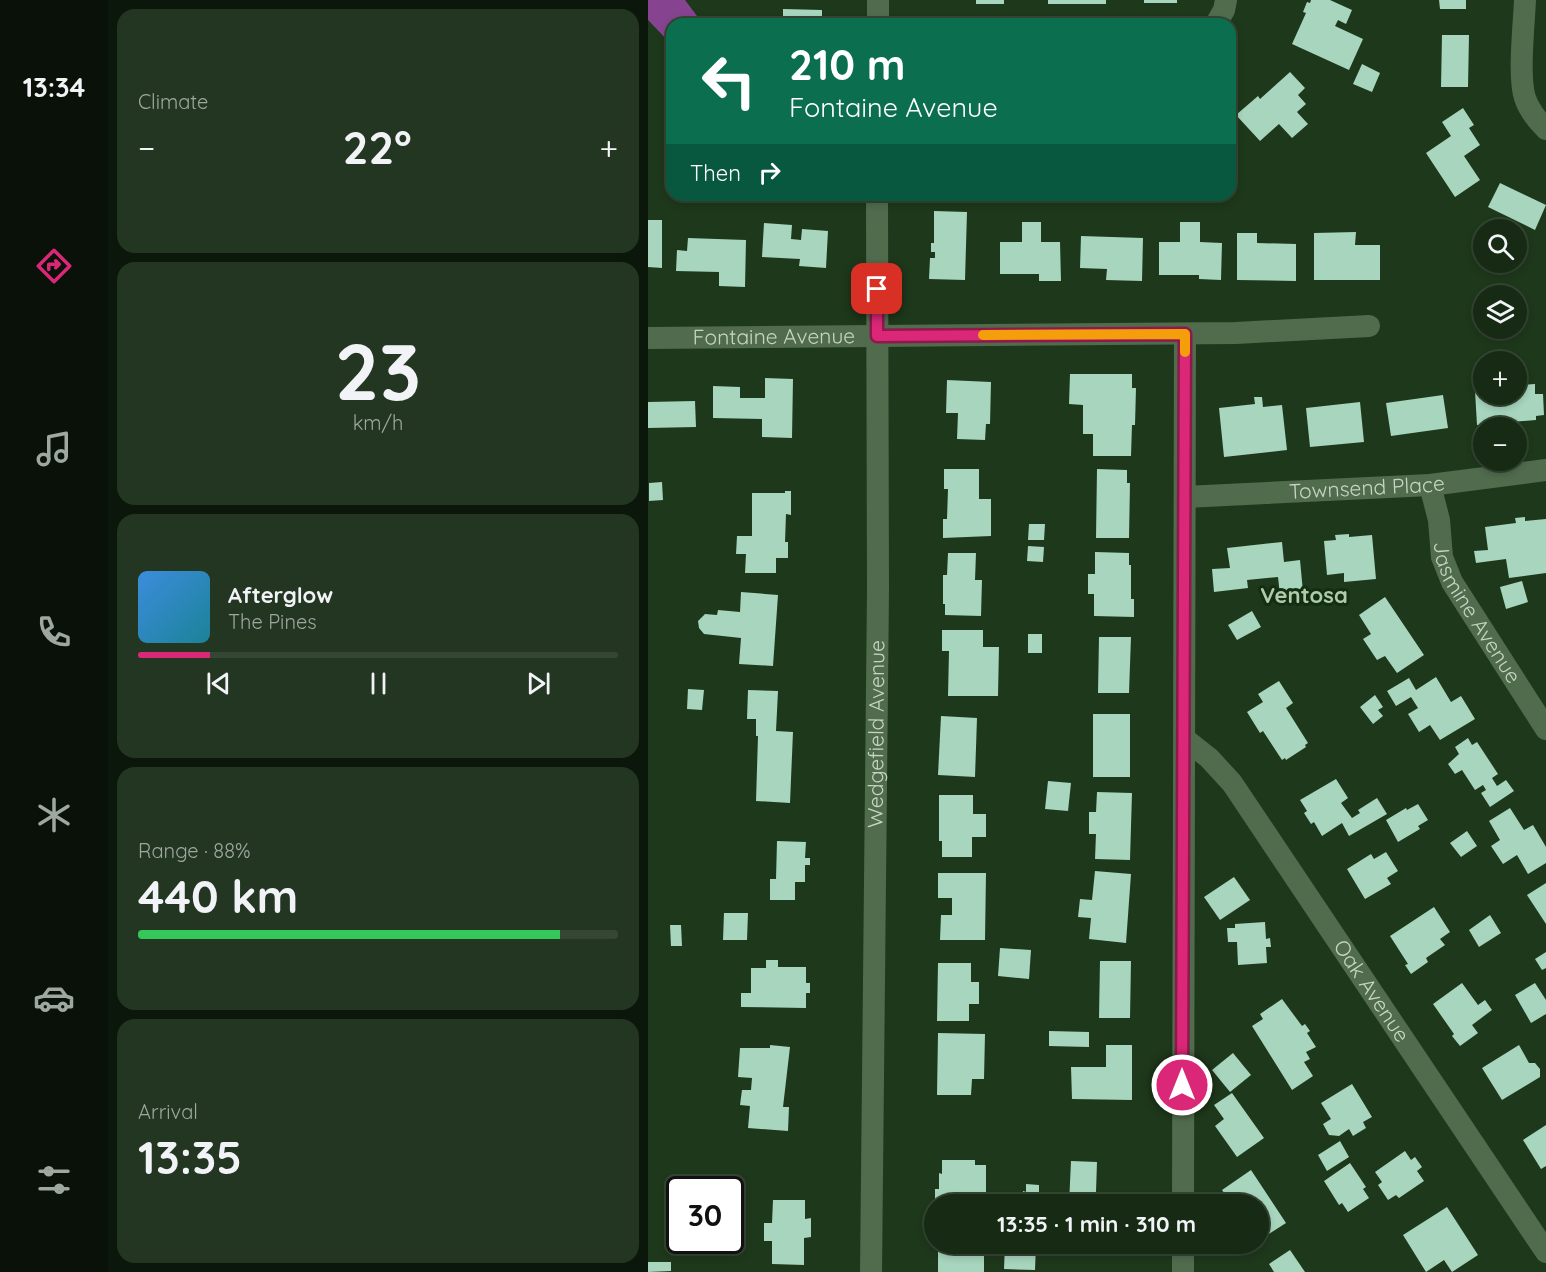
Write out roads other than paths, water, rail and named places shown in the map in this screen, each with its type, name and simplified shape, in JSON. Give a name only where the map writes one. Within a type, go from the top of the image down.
[{"type":"street","points":[[878,0],[878,18]]},
{"type":"street","points":[[1219,18],[1226,0]]},
{"type":"street","points":[[1525,0],[1522,82],[1525,98],[1533,114],[1546,129]]},
{"type":"street","name":"Wedgefield Avenue","points":[[871,1272],[878,590],[877,201]]},
{"type":"street","name":"Fontaine Avenue","points":[[648,338],[1185,334],[1369,327]]},
{"type":"street","points":[[1183,1194],[1185,334]]},
{"type":"street","name":"Townsend Place","points":[[1185,497],[1430,485],[1546,470]]},
{"type":"street","name":"Jasmine Avenue","points":[[1430,485],[1439,520],[1442,556],[1452,582],[1546,729]]},
{"type":"street","name":"Oak Avenue","points":[[1185,740],[1209,758],[1232,783],[1546,1252]]},
{"type":"street","points":[[1183,1254],[1183,1272]]},
{"type":"district","name":"Ventosa","points":[[1304,595]]}]
